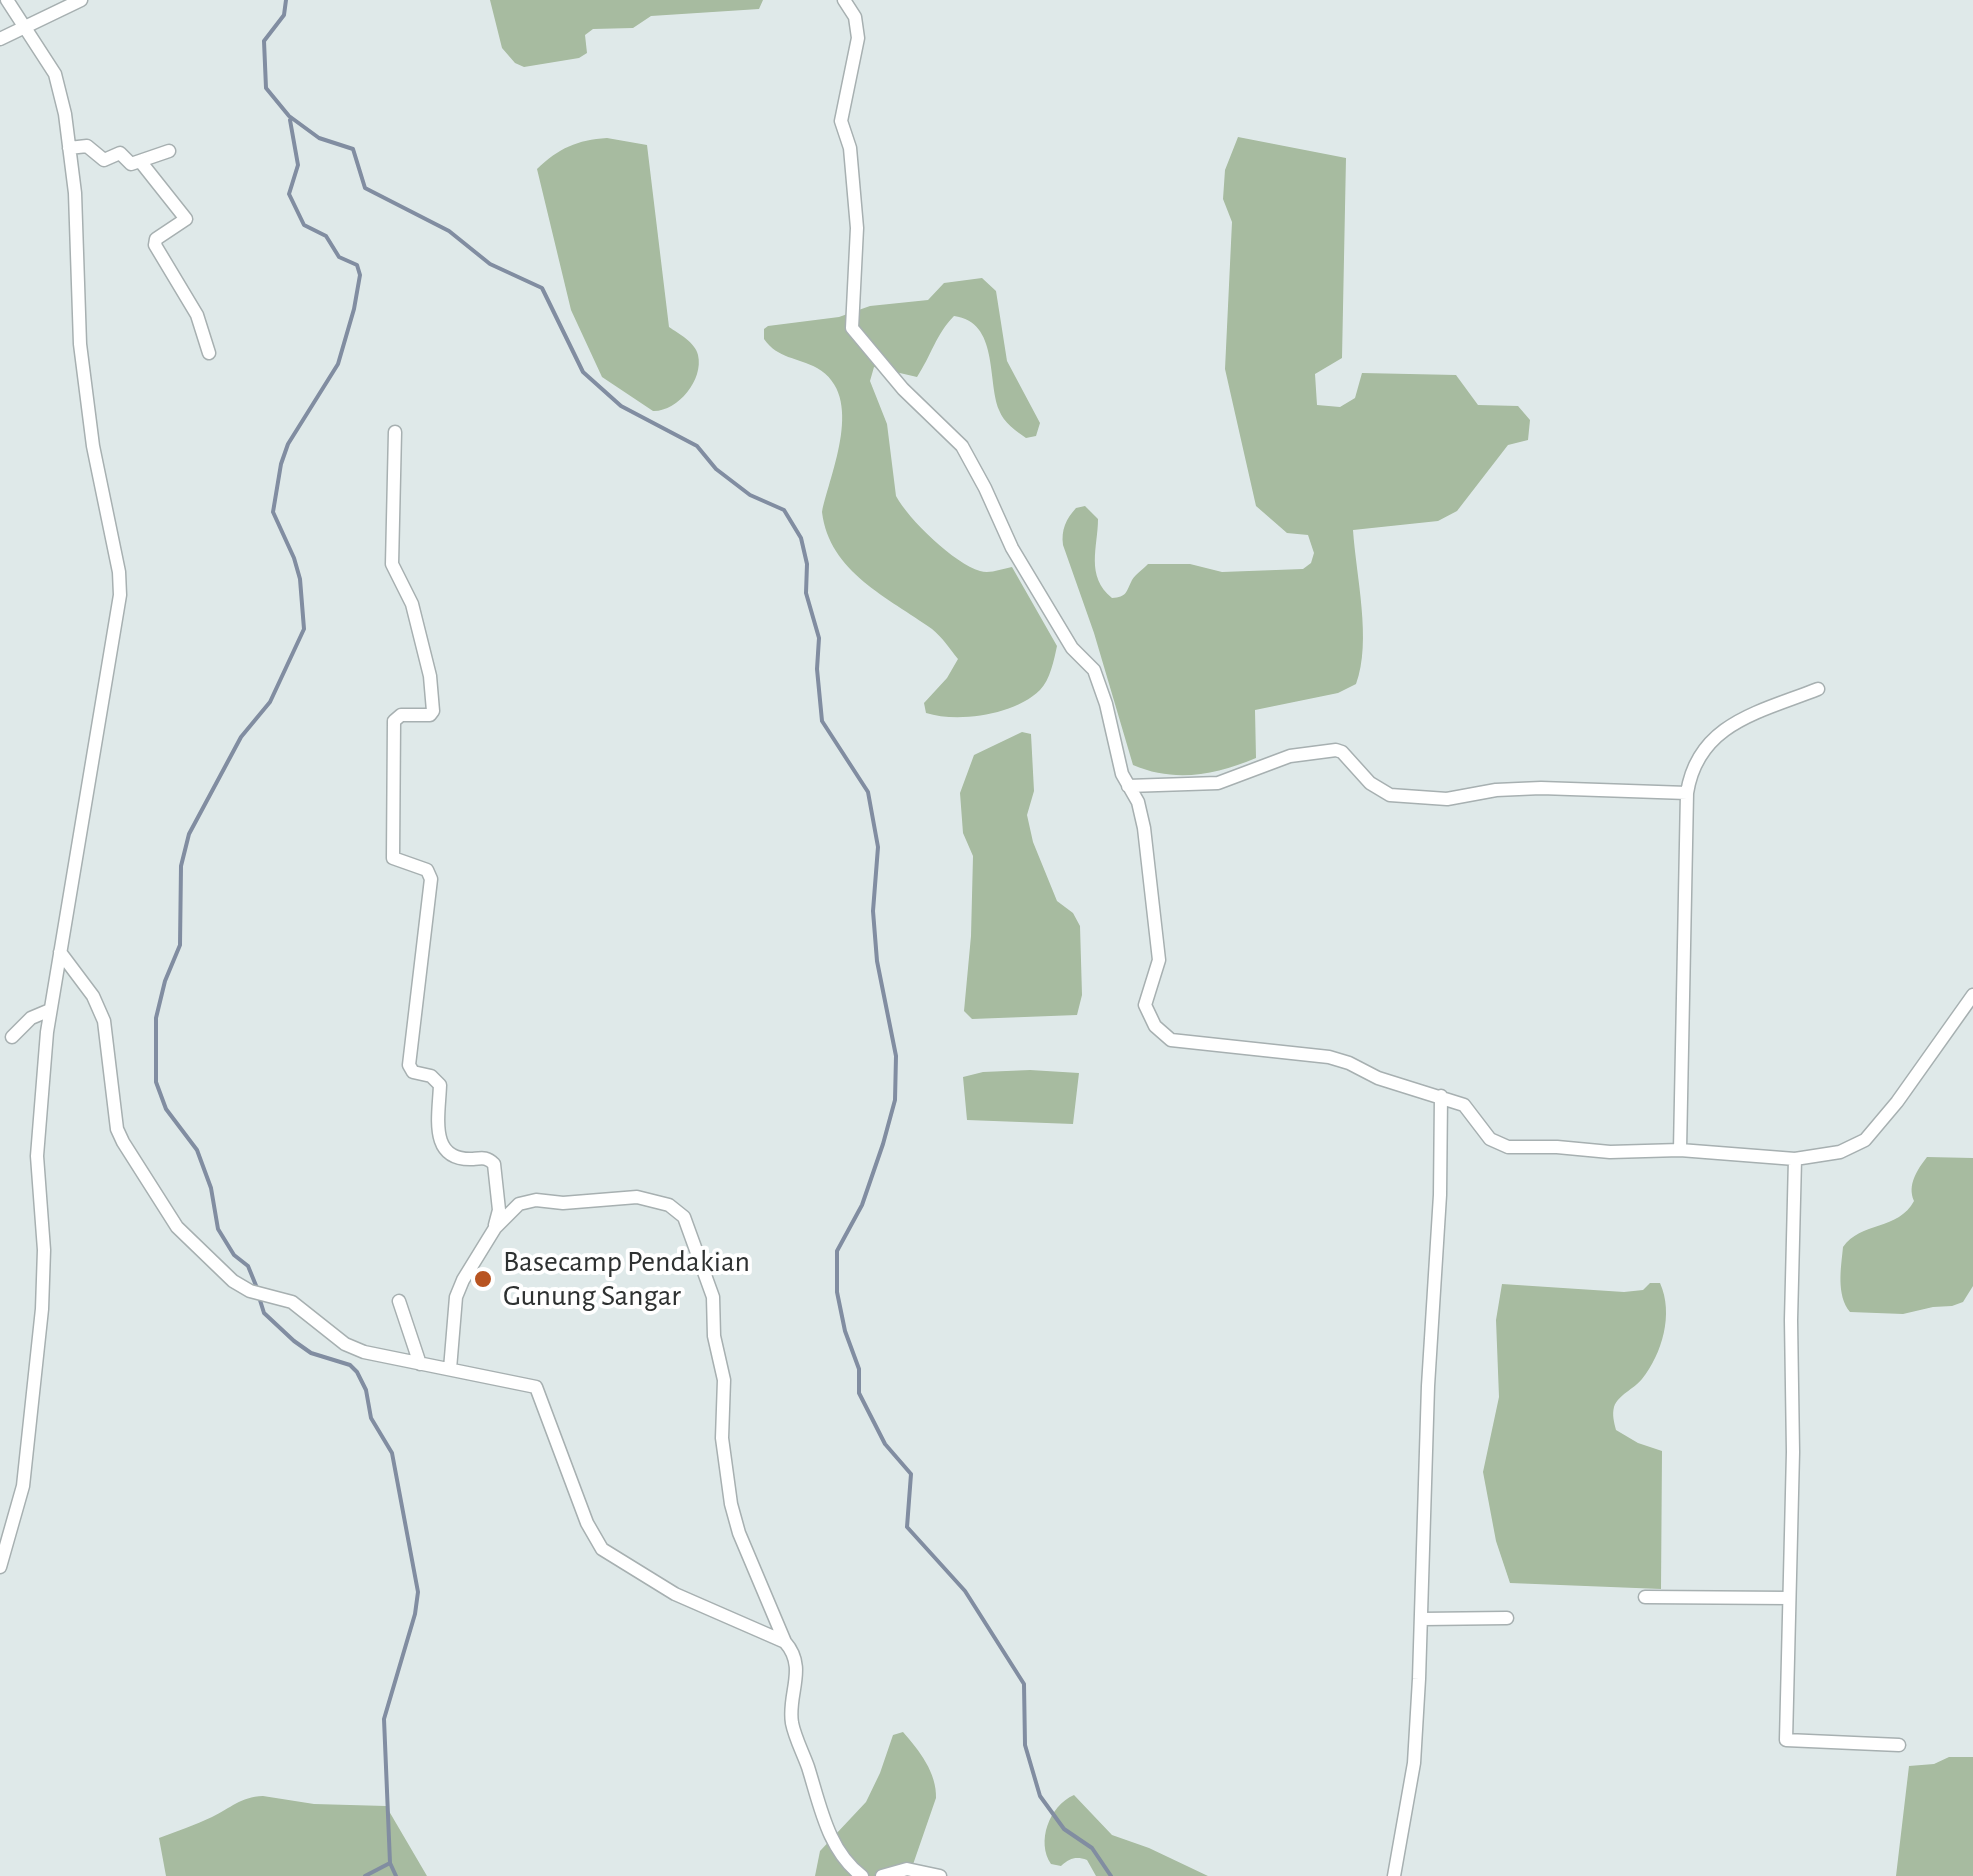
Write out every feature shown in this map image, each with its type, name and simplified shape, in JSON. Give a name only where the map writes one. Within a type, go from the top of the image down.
[{"type":"street","points":[[0,1567],[22,1486],[42,1308],[44,1233],[37,1156],[50,1010],[120,595],[119,572],[93,446],[80,344],[75,192],[61,90],[6,0]]},
{"type":"street","points":[[0,39],[81,0]]},
{"type":"street","points":[[844,0],[858,28],[841,120],[850,148],[856,228],[854,333],[903,390],[962,446],[1012,548],[1072,648],[1094,670],[1144,828],[1159,960],[1145,1005],[1162,1034],[1172,1040],[1329,1057],[1350,1063],[1378,1078],[1466,1106],[1490,1139],[1508,1147],[1556,1146],[1610,1152],[1680,1150],[1794,1160],[1840,1152],[1865,1140],[1973,995]]},
{"type":"street","points":[[69,148],[87,146],[101,159],[120,153],[128,163],[169,151]]},
{"type":"street","points":[[140,162],[186,220],[156,239],[155,245],[196,315],[209,353]]},
{"type":"street","points":[[395,432],[391,561],[412,604],[430,676],[433,711],[401,714],[394,721],[392,854],[396,861],[429,872],[431,879],[409,1064],[413,1072],[431,1076],[440,1085],[439,1134],[446,1151],[459,1159],[486,1158],[494,1164],[498,1210],[495,1228]]},
{"type":"street","points":[[1680,1150],[1687,793],[1696,758],[1718,734],[1736,722],[1818,688]]},
{"type":"street","points":[[1128,786],[1218,783],[1290,756],[1336,750],[1370,783],[1390,794],[1448,799],[1496,790],[1542,788],[1687,793]]},
{"type":"street","points":[[60,952],[94,996],[104,1021],[118,1129],[177,1227],[250,1292],[292,1302],[345,1344],[420,1364],[531,1385],[538,1390],[593,1538],[610,1556],[675,1594],[785,1642]]},
{"type":"street","points":[[12,1037],[32,1018],[50,1010]]},
{"type":"street","points":[[1394,1876],[1414,1763],[1428,1386],[1440,1195],[1441,1096]]},
{"type":"street","points":[[1794,1160],[1793,1452],[1786,1740],[1899,1745]]},
{"type":"street","points":[[450,1369],[456,1296],[495,1228],[519,1204],[638,1197],[669,1205],[684,1217],[713,1296],[714,1336],[724,1380],[722,1438],[730,1504],[785,1642],[794,1652],[798,1666],[793,1728],[826,1823],[838,1848],[862,1876]]},
{"type":"street","points":[[400,1300],[420,1364]]},
{"type":"street","points":[[1645,1597],[1788,1598]]},
{"type":"street","points":[[1422,1619],[1507,1618]]},
{"type":"street","points":[[882,1876],[908,1869],[940,1876]]},
{"type":"green space","points":[[490,0],[763,0],[759,9],[651,16],[633,28],[593,29],[585,35],[587,53],[579,58],[524,67],[502,48]]},
{"type":"green space","points":[[1238,137],[1346,158],[1342,358],[1315,374],[1317,405],[1340,407],[1355,398],[1362,373],[1456,375],[1478,405],[1518,406],[1530,420],[1528,440],[1508,445],[1457,511],[1438,521],[1353,530],[1363,629],[1356,684],[1338,693],[1255,710],[1256,758],[1195,775],[1164,774],[1133,765],[1063,545],[1063,534],[1076,508],[1085,506],[1098,519],[1096,571],[1112,598],[1125,593],[1133,578],[1148,564],[1190,564],[1222,572],[1303,569],[1311,563],[1314,553],[1308,535],[1287,533],[1256,506],[1225,369],[1232,222],[1223,199],[1225,170]]},
{"type":"green space","points":[[607,138],[647,145],[669,327],[690,342],[698,355],[693,384],[679,400],[662,410],[653,411],[602,377],[571,310],[537,169],[569,146]]},
{"type":"green space","points":[[982,278],[996,291],[1007,361],[1040,423],[1036,436],[1026,438],[1001,415],[985,340],[968,321],[954,316],[917,377],[874,367],[870,381],[887,424],[896,496],[902,506],[933,540],[970,567],[988,572],[1012,567],[1057,646],[1046,681],[1029,699],[986,715],[939,716],[926,713],[924,703],[958,659],[932,629],[880,594],[849,567],[827,533],[822,512],[841,436],[840,397],[832,381],[817,368],[769,346],[764,329],[839,317],[870,306],[928,300],[944,283]]},
{"type":"green space","points":[[1022,732],[1031,734],[1034,791],[1027,815],[1033,842],[1057,901],[1073,913],[1080,926],[1082,995],[1077,1015],[972,1019],[964,1011],[973,856],[963,833],[960,793],[974,755]]},
{"type":"green space","points":[[1030,1070],[1079,1073],[1073,1124],[967,1120],[963,1077]]},
{"type":"green space","points":[[1927,1157],[1973,1158],[1973,1286],[1963,1302],[1952,1306],[1903,1314],[1850,1312],[1841,1290],[1843,1247],[1859,1233],[1889,1222],[1907,1210],[1914,1201],[1914,1178]]},
{"type":"green space","points":[[1650,1283],[1660,1283],[1664,1295],[1664,1333],[1649,1369],[1616,1403],[1613,1416],[1616,1430],[1662,1451],[1661,1589],[1510,1583],[1496,1541],[1483,1472],[1499,1397],[1496,1320],[1502,1284],[1624,1292],[1643,1290]]},
{"type":"green space","points":[[903,1732],[921,1754],[936,1789],[909,1876],[815,1876],[820,1851],[866,1802],[893,1735]]},
{"type":"green space","points":[[1949,1757],[1973,1757],[1973,1876],[1896,1876],[1909,1766],[1934,1764]]},
{"type":"green space","points":[[1074,1795],[1112,1835],[1208,1876],[1096,1876],[1087,1860],[1073,1858],[1061,1866],[1051,1864],[1045,1845],[1048,1825],[1058,1807]]},
{"type":"green space","points":[[263,1796],[314,1804],[386,1806],[427,1876],[166,1876],[159,1838],[242,1801]]},
{"type":"waterway","points":[[286,0],[284,15],[264,41],[266,88],[289,116],[319,138],[353,149],[365,188],[449,231],[490,264],[542,288],[583,372],[621,406],[697,446],[716,469],[750,495],[784,510],[801,538],[807,564],[806,593],[819,638],[817,669],[822,721],[868,792],[878,847],[873,911],[877,961],[896,1056],[895,1100],[883,1144],[862,1205],[837,1251],[837,1292],[845,1331],[859,1369],[859,1393],[885,1444],[911,1474],[907,1527],[965,1591],[1024,1684],[1025,1745],[1040,1796],[1064,1829],[1092,1848],[1111,1876]]},
{"type":"waterway","points":[[257,1288],[248,1266],[234,1255],[218,1229],[211,1188],[197,1150],[166,1109],[156,1082],[156,1018],[165,981],[180,945],[181,866],[189,834],[241,737],[270,702],[304,629],[300,579],[273,512],[288,444],[338,364],[360,275],[357,265],[339,257],[326,236],[304,225],[289,194],[298,165],[290,120]]},
{"type":"waterway","points":[[259,1297],[264,1313],[294,1341],[311,1353],[350,1365],[357,1372],[366,1390],[371,1418],[392,1453],[418,1592],[384,1719],[390,1863],[365,1876]]},
{"type":"waterway","points":[[390,1863],[396,1876]]},
{"type":"place","name":"Basecamp Pendakian Gunung Sangar","points":[[483,1279]]}]
